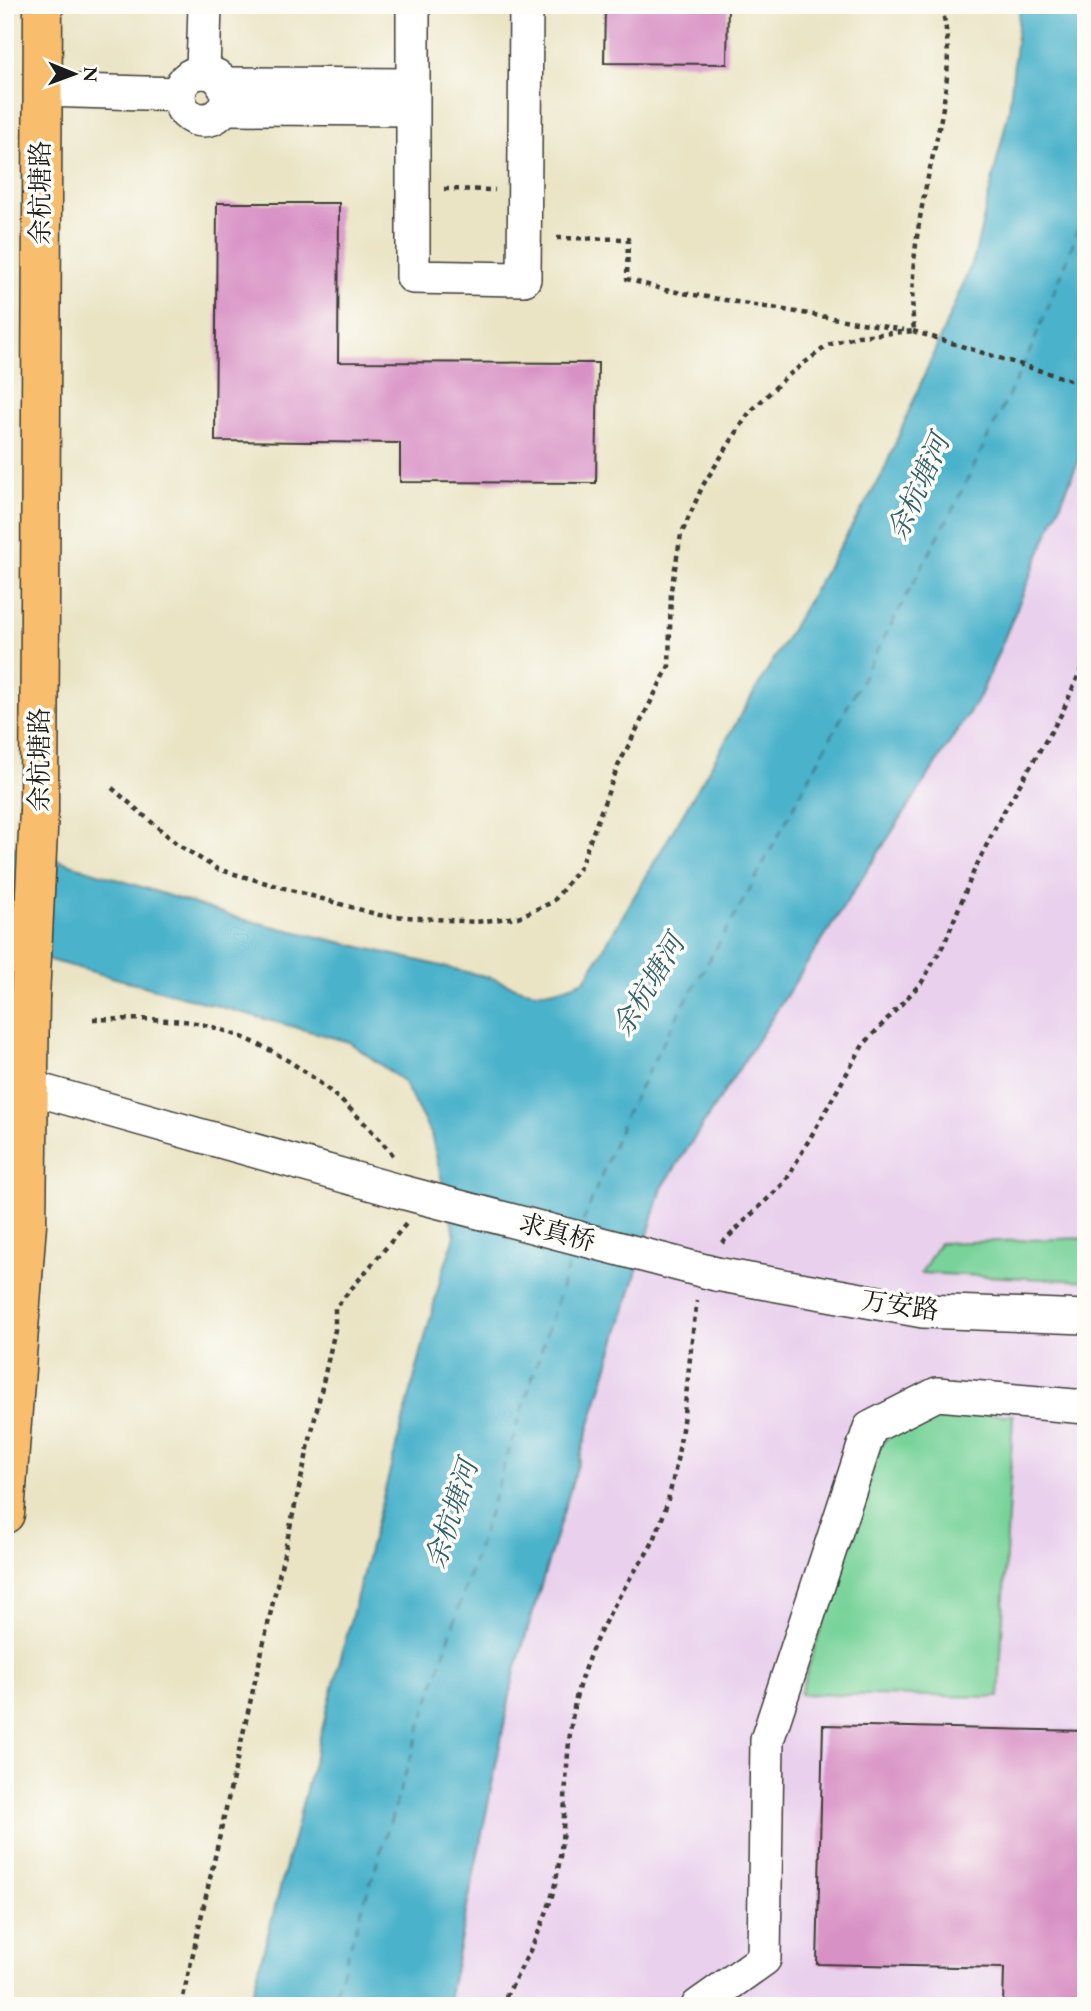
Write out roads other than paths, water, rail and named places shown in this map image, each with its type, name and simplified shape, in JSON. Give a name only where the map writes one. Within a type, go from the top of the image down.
[{"type":"main road","name":"余杭塘路","points":[[5,1514],[26,1237],[30,997],[39,810],[43,5]]},
{"type":"street","points":[[205,5],[217,88],[213,119],[197,121],[184,112],[179,94],[188,77],[217,88],[412,97]]},
{"type":"street","points":[[413,5],[413,277],[524,279],[526,5]]},
{"type":"street","points":[[41,90],[179,94]]},
{"type":"street","name":"求真桥","points":[[28,1087],[402,1202],[711,1272]]},
{"type":"street","name":"万安路","points":[[711,1272],[923,1311],[1086,1317]]},
{"type":"street","points":[[698,2006],[764,1959],[767,1740],[870,1428],[937,1394],[1086,1407]]},
{"type":"water","name":"余杭塘河","points":[[1020,5],[1086,5],[1086,443],[981,694],[662,1188],[515,1671],[447,2006],[249,2006],[441,1277],[455,1236],[431,1134],[403,1081],[349,1042],[5,948],[5,843],[238,918],[492,978],[529,991],[548,991],[585,980],[882,475],[974,258],[1009,110]]}]
